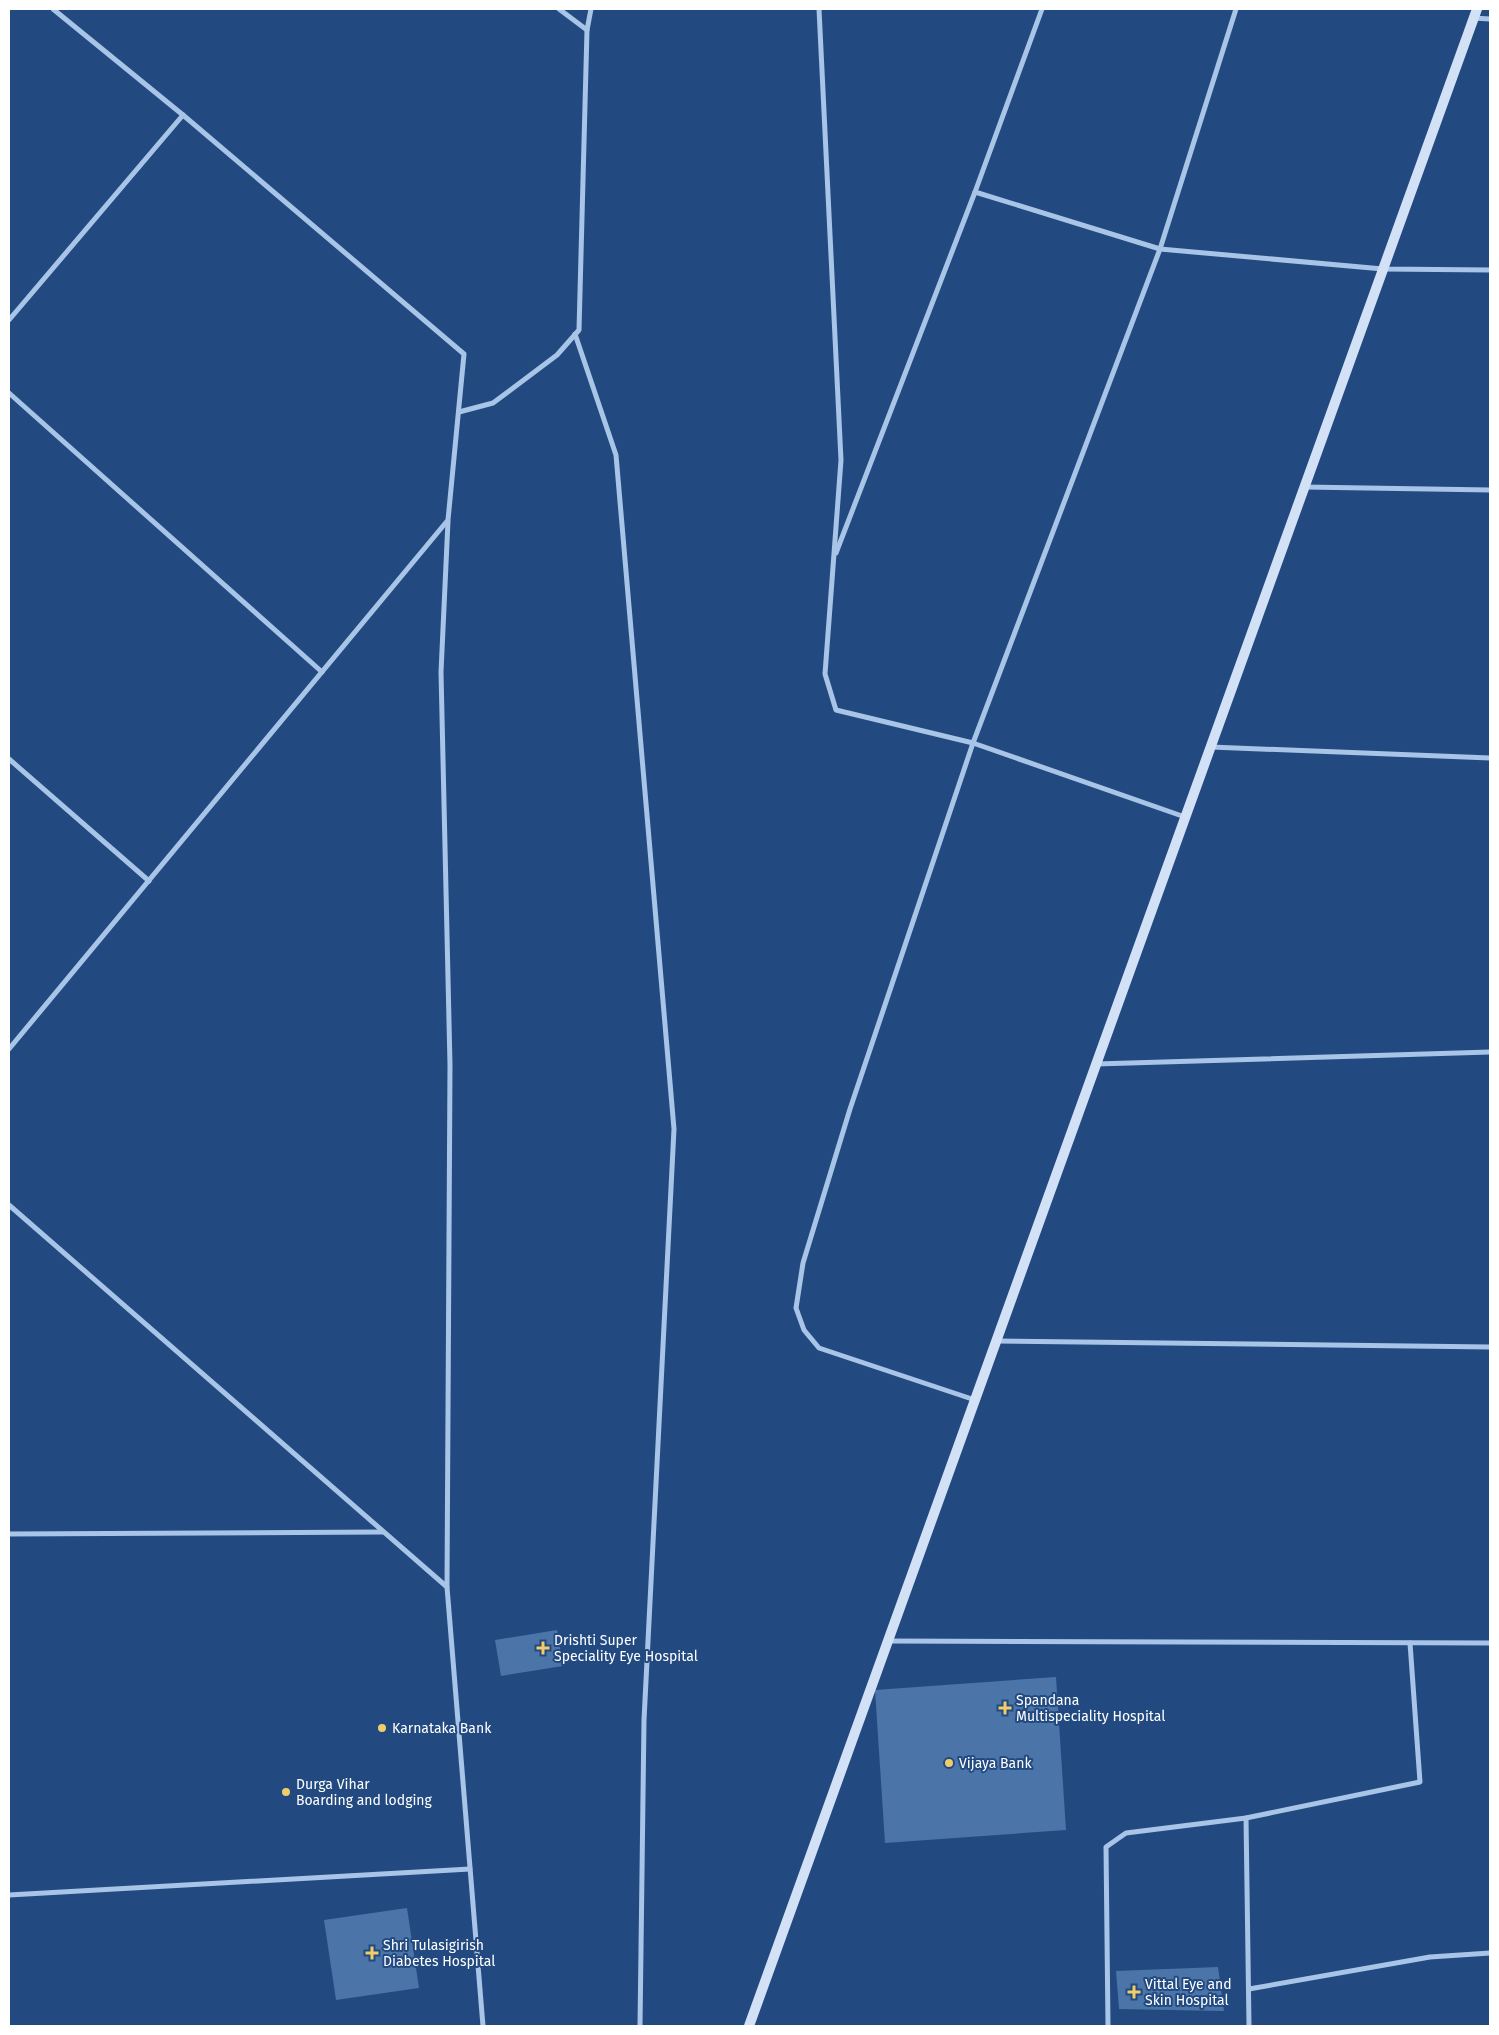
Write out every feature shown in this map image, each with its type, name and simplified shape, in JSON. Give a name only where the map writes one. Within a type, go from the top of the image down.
[{"type":"street","points":[[53,9],[183,115],[464,354],[448,520],[441,672],[450,1066],[448,1587],[483,2026]]},
{"type":"street","points":[[559,9],[588,30]]},
{"type":"street","points":[[459,412],[493,403],[556,355],[579,330],[588,30],[591,9]]},
{"type":"street","points":[[818,9],[841,460],[825,674],[836,710],[973,743],[1185,817]]},
{"type":"street","points":[[834,560],[975,192],[1042,9]]},
{"type":"street","points":[[975,1400],[819,1348],[804,1330],[796,1308],[803,1263],[850,1109],[973,743],[1160,249],[1236,9]]},
{"type":"street","points":[[749,2026],[1475,14],[1490,19]]},
{"type":"street","points":[[9,320],[183,115]]},
{"type":"street","points":[[975,192],[1160,249],[1383,269],[1490,270]]},
{"type":"street","points":[[575,334],[616,455],[674,1129],[644,1720],[640,2026]]},
{"type":"street","points":[[9,393],[322,672]]},
{"type":"street","points":[[1304,487],[1490,490]]},
{"type":"street","points":[[9,1049],[448,520]]},
{"type":"street","points":[[1210,747],[1490,758]]},
{"type":"street","points":[[9,759],[149,881]]},
{"type":"street","points":[[1096,1064],[1490,1052]]},
{"type":"street","points":[[9,1205],[448,1587]]},
{"type":"street","points":[[996,1341],[1490,1346]]},
{"type":"street","points":[[9,1534],[384,1532]]},
{"type":"street","points":[[888,1641],[1490,1643]]},
{"type":"street","points":[[1108,2026],[1106,1847],[1126,1834],[1246,1818],[1420,1782],[1410,1643]]},
{"type":"street","points":[[1246,1818],[1249,2026]]},
{"type":"street","points":[[9,1895],[470,1869]]},
{"type":"street","points":[[1249,1989],[1430,1957],[1490,1953]]},
{"type":"building","points":[[557,1630],[563,1666],[501,1676],[495,1640]]},
{"type":"building","points":[[1056,1677],[1066,1830],[885,1843],[875,1690]]},
{"type":"building","points":[[407,1908],[419,1988],[336,2000],[324,1920]]},
{"type":"building","points":[[1218,1967],[1224,2011],[1119,2009],[1116,1971]]},
{"type":"place","name":"Drishti Super Speciality Eye Hospital","points":[[543,1648]]},
{"type":"place","name":"Spandana Multispeciality Hospital","points":[[1005,1708]]},
{"type":"place","name":"Karnataka Bank","points":[[382,1728]]},
{"type":"place","name":"Vijaya Bank","points":[[949,1763]]},
{"type":"place","name":"Durga Vihar Boarding and lodging","points":[[286,1792]]},
{"type":"place","name":"Shri Tulasigirish Diabetes Hospital","points":[[372,1953]]},
{"type":"place","name":"Vittal Eye and Skin Hospital","points":[[1134,1992]]}]
